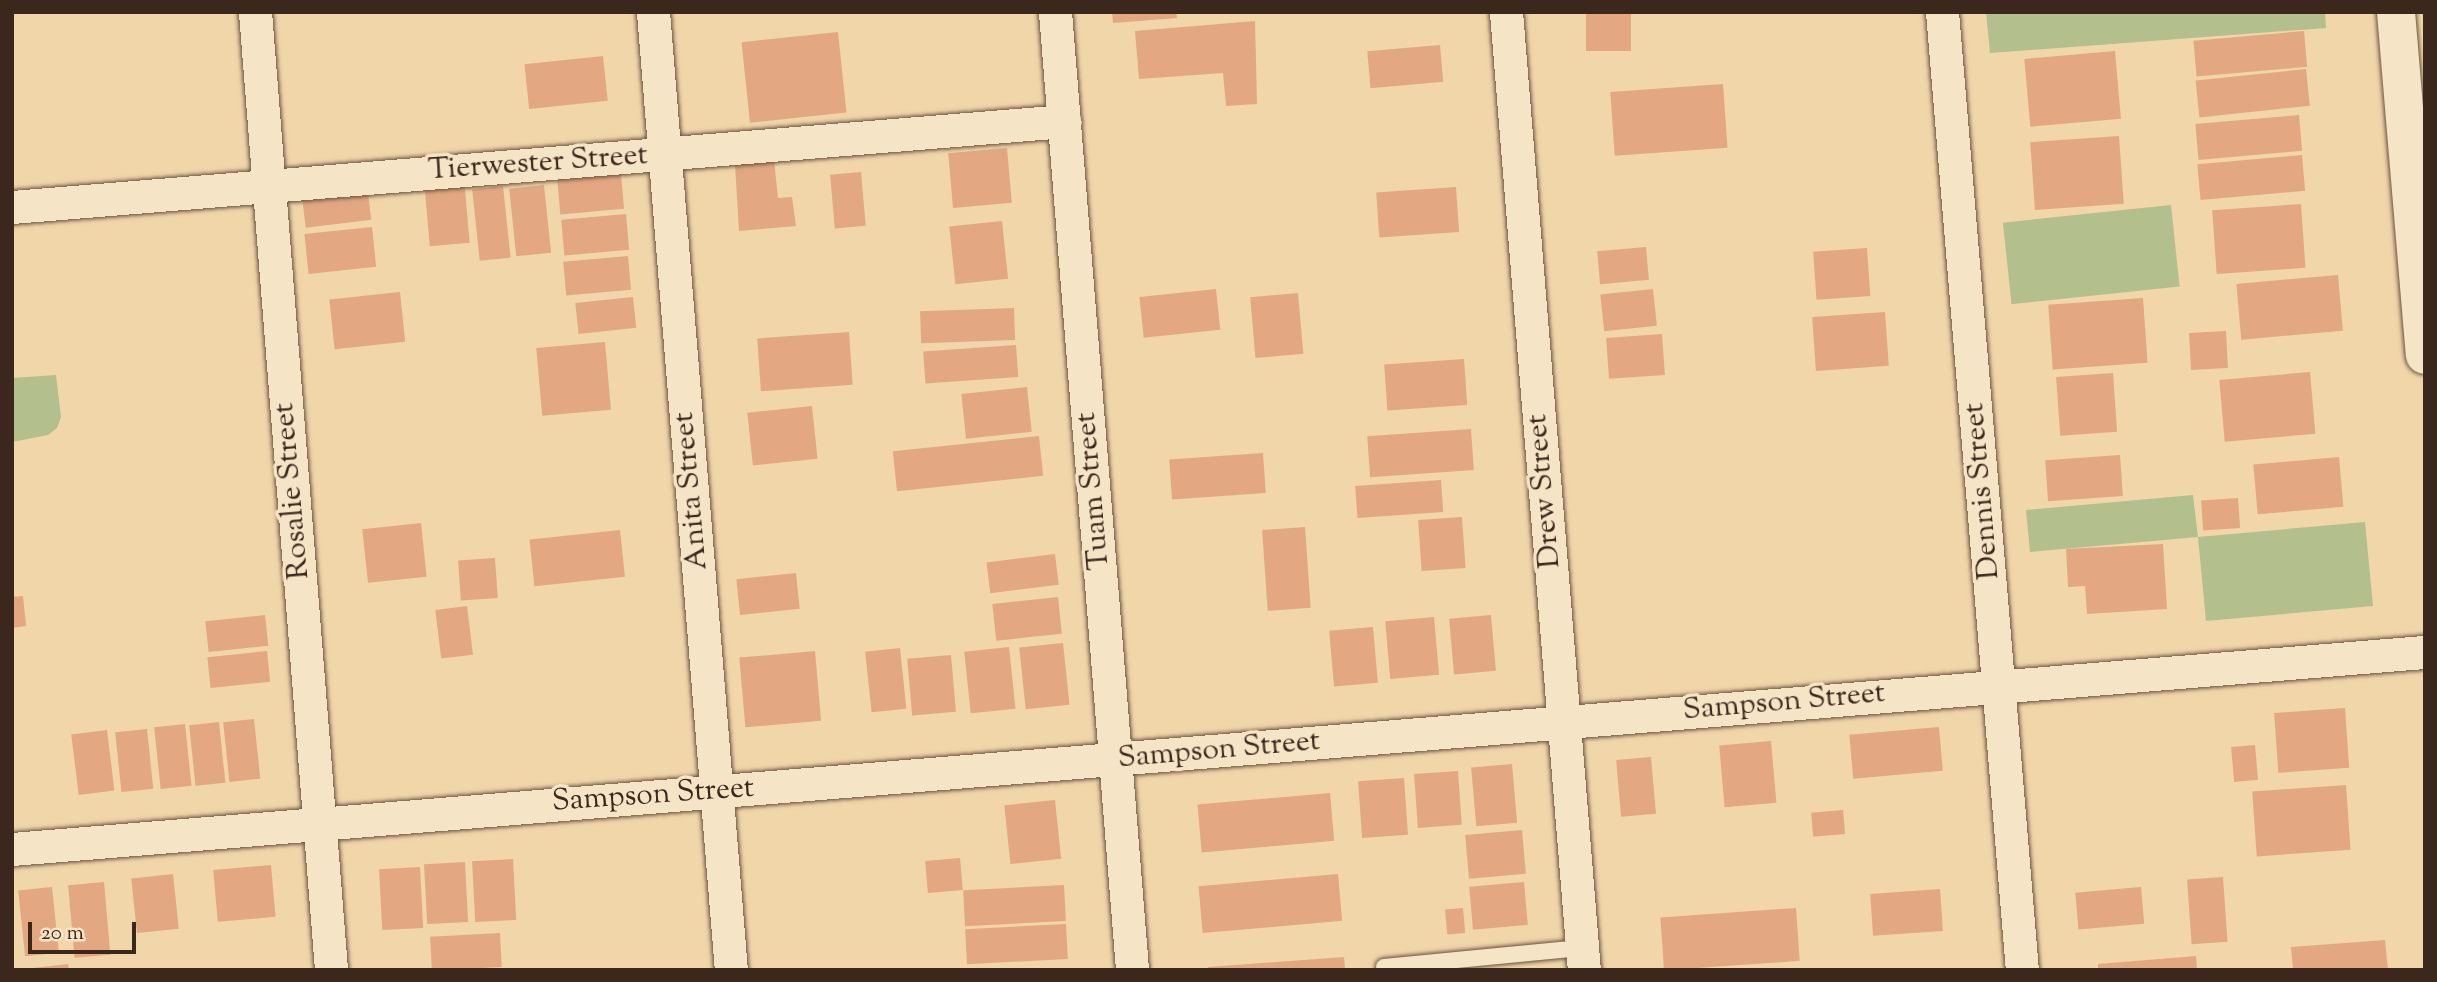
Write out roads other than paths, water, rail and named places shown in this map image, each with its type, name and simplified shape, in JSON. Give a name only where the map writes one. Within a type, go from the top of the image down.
[{"type":"street","name":"Rosalie Street","points":[[255,12],[331,970]]},
{"type":"street","name":"Anita Street","points":[[653,12],[731,970]]},
{"type":"street","name":"Tuam Street","points":[[1055,12],[1132,970]]},
{"type":"street","name":"Drew Street","points":[[1506,12],[1583,959]]},
{"type":"street","name":"Dennis Street","points":[[1942,12],[2022,970]]},
{"type":"street","points":[[2396,12],[2425,355]]},
{"type":"street","name":"Tierwester Street","points":[[12,207],[1064,121]]},
{"type":"street","name":"Sampson Street","points":[[12,849],[2425,652]]},
{"type":"lane","points":[[1384,967],[1583,959]]}]
